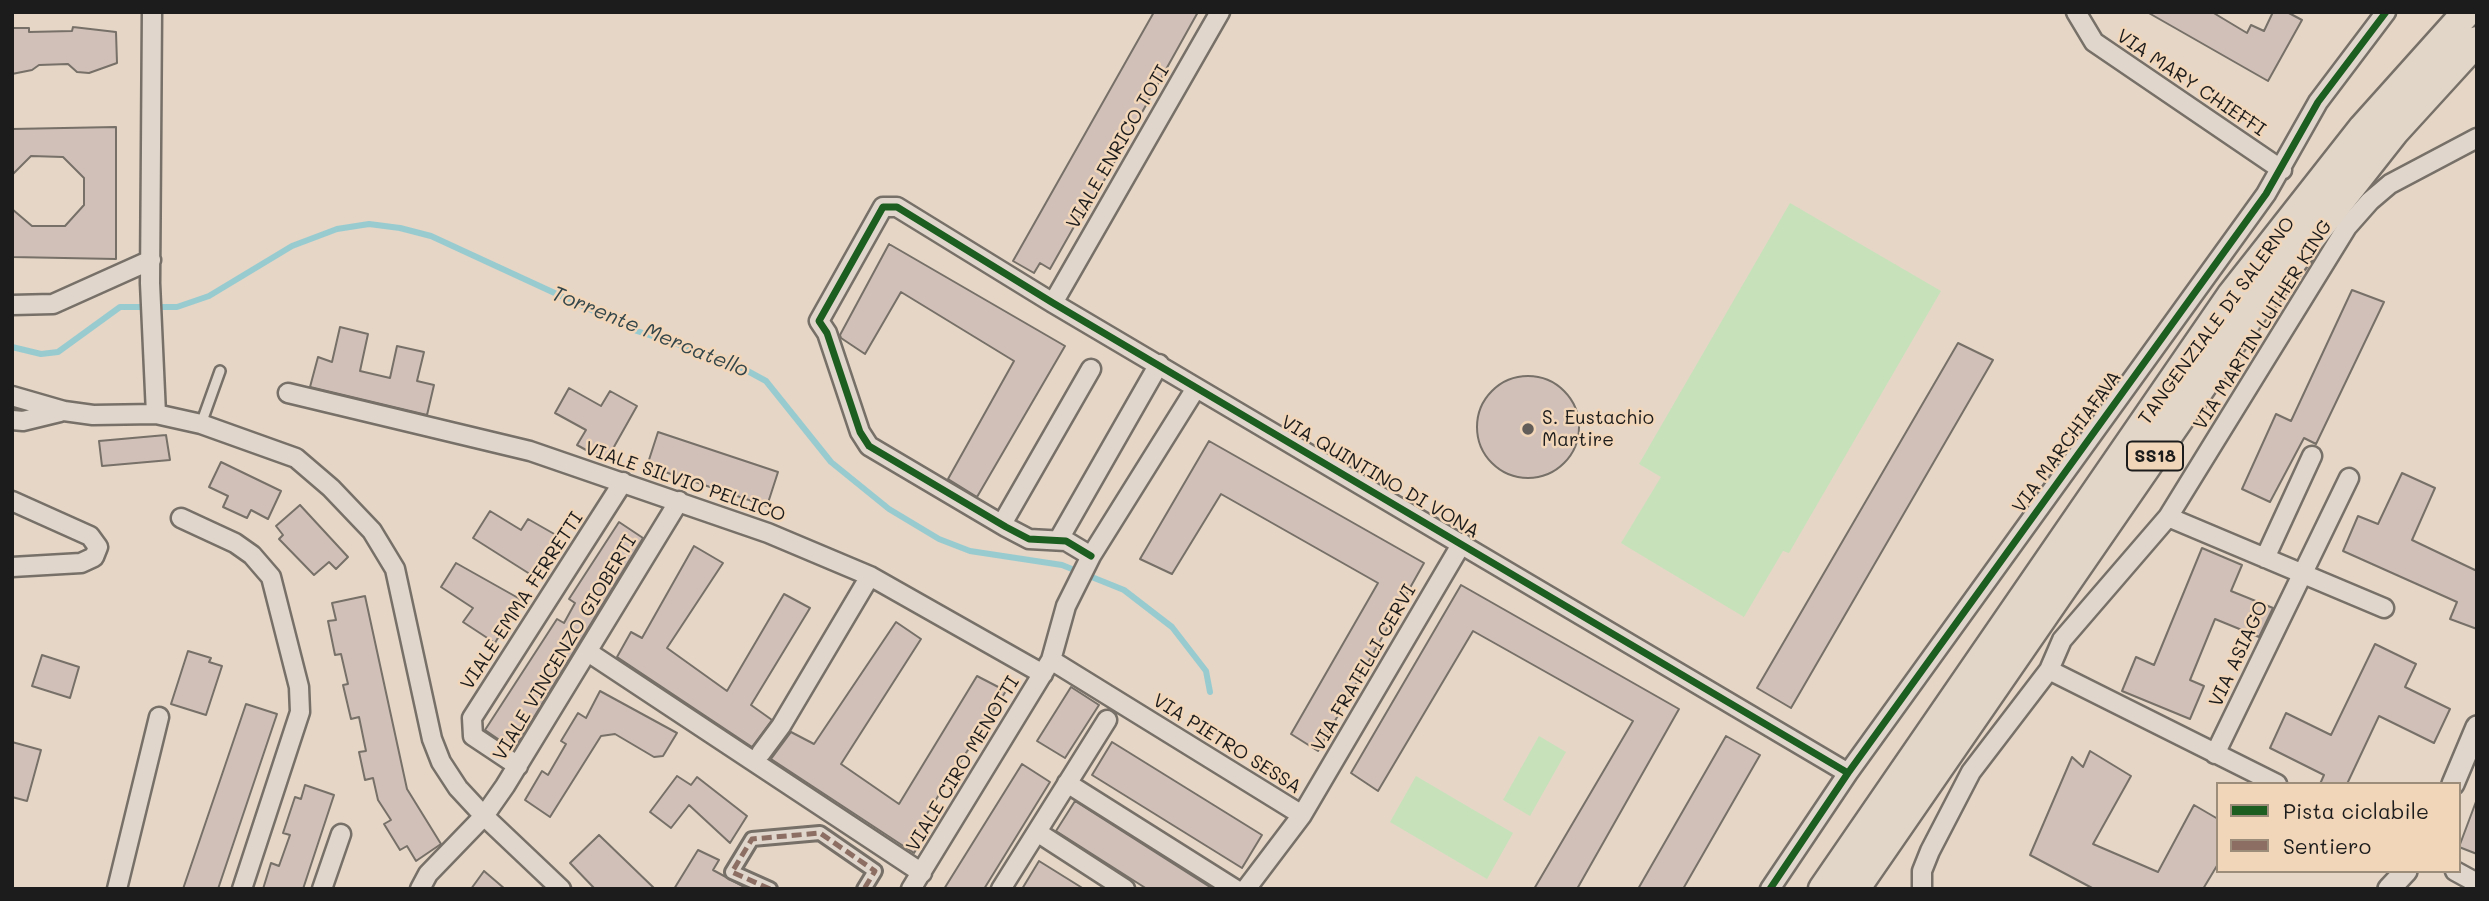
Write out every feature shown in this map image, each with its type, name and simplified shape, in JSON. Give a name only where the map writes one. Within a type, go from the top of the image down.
[{"type":"highway","name":"TANGENZIALE DI SALERNO","points":[[1823,889],[2231,296],[2364,128],[2467,12]]},
{"type":"highway","name":"TANGENZIALE DI SALERNO","points":[[1855,889],[2257,306],[2394,132],[2477,41]]},
{"type":"street","points":[[152,12],[150,283],[156,414]]},
{"type":"street","name":"VIALE ENRICO TOTI","points":[[1053,303],[1220,12]]},
{"type":"street","name":"VIA MARCHIAFAVA","points":[[1770,889],[1848,773],[2281,170],[2318,102],[2386,12]]},
{"type":"street","name":"VIA MARY CHIEFFI","points":[[2084,17],[2094,42],[2281,170]]},
{"type":"street","name":"VIA MARTIN LUTHER KING","points":[[1924,888],[1922,871],[1930,850],[1971,772],[2049,670],[2062,640],[2168,517],[2347,227],[2370,201],[2390,184],[2477,138]]},
{"type":"street","name":"VIA QUINTINO DI VONA","points":[[1002,524],[869,446],[860,432],[827,333],[819,321],[883,207],[897,207],[1053,303],[1848,773]]},
{"type":"street","points":[[12,305],[53,304],[151,260]]},
{"type":"street","points":[[1059,539],[1159,364]]},
{"type":"street","points":[[1091,369],[1002,524],[1029,539],[1059,539],[1091,556]]},
{"type":"street","name":"VIALE CIRO MENOTTI","points":[[911,889],[1047,667],[1066,606],[1091,556],[1196,388]]},
{"type":"street","name":"VIALE SILVIO PELLICO","points":[[288,393],[530,451],[768,533],[870,576],[1047,667]]},
{"type":"street","points":[[12,396],[64,411],[93,415],[156,414],[201,424],[296,458],[331,488],[372,531],[395,569],[432,739],[441,762],[458,788],[484,817],[561,889]]},
{"type":"street","points":[[12,420],[23,421],[64,411]]},
{"type":"street","points":[[2265,558],[2312,456]]},
{"type":"street","name":"VIA ASIAGO","points":[[2215,754],[2300,573],[2349,478]]},
{"type":"street","name":"VIALE EMMA FERRETTI","points":[[518,766],[473,736],[472,718],[623,482]]},
{"type":"street","points":[[12,501],[90,536],[98,547],[94,557],[81,563],[12,567]]},
{"type":"street","name":"VIALE VINCENZO GIOBERTI","points":[[420,889],[428,874],[484,817],[518,766],[679,501]]},
{"type":"street","points":[[2168,517],[2384,608]]},
{"type":"street","points":[[181,518],[244,549],[271,578],[299,687],[300,712],[242,889]]},
{"type":"street","name":"VIA FRATELLI CERVI","points":[[1302,815],[1462,543]]},
{"type":"street","points":[[758,758],[870,576]]},
{"type":"street","points":[[588,652],[758,758],[922,873]]},
{"type":"street","name":"VIA PIETRO SESSA","points":[[1047,667],[1302,815],[1246,889]]},
{"type":"street","points":[[2049,670],[2273,782]]},
{"type":"street","points":[[117,889],[159,717]]},
{"type":"street","points":[[1001,889],[1107,720]]},
{"type":"street","points":[[2454,782],[2477,727]]},
{"type":"street","points":[[1067,783],[1236,889]]},
{"type":"street","points":[[1037,832],[1125,889]]},
{"type":"street","points":[[771,889],[732,872],[752,839],[820,833],[874,871],[864,889]]},
{"type":"street","points":[[322,889],[341,834]]},
{"type":"street","points":[[2389,889],[2404,873]]},
{"type":"street","points":[[2459,873],[2477,883]]},
{"type":"lane","points":[[201,424],[220,371]]},
{"type":"green space","points":[[1790,203],[1941,291],[1789,553],[1783,551],[1744,617],[1621,543],[1661,477],[1639,464]]},
{"type":"green space","points":[[1539,736],[1566,752],[1530,816],[1503,800]]},
{"type":"green space","points":[[1416,776],[1513,833],[1487,879],[1390,822]]},
{"type":"building","points":[[1154,12],[1198,12],[1087,211],[1084,209],[1050,269],[1040,263],[1034,273],[1013,261]]},
{"type":"building","points":[[2147,12],[2212,12],[2247,33],[2251,25],[2264,31],[2273,12],[2287,12],[2302,20],[2268,81]]},
{"type":"building","points":[[73,27],[116,32],[117,63],[89,73],[77,72],[68,64],[39,65],[32,70],[12,74],[12,28],[29,28],[29,32],[72,31]]},
{"type":"building","points":[[116,127],[116,259],[12,257],[12,209],[32,226],[65,226],[84,205],[84,178],[63,157],[31,156],[12,175],[12,129]]},
{"type":"building","points":[[889,244],[1065,346],[977,497],[948,479],[1014,361],[901,292],[865,354],[841,338],[840,335]]},
{"type":"building","points":[[2352,290],[2384,302],[2316,444],[2304,438],[2270,502],[2242,489],[2276,414],[2291,421]]},
{"type":"building","points":[[340,327],[368,334],[360,371],[390,378],[397,346],[424,352],[417,381],[434,385],[427,415],[310,387],[318,357],[332,362]]},
{"type":"building","points":[[1958,343],[1993,360],[1791,708],[1757,688]]},
{"type":"building","name":"S. Eustachio Martire","points":[[1528,376],[1547,380],[1564,391],[1575,408],[1579,427],[1575,446],[1564,463],[1547,474],[1528,478],[1509,474],[1492,463],[1481,446],[1477,427],[1481,408],[1492,391],[1509,380]]},
{"type":"building","points":[[569,388],[601,406],[610,391],[637,406],[606,461],[577,445],[586,430],[555,413]]},
{"type":"building","points":[[658,432],[778,472],[767,506],[647,466]]},
{"type":"building","points":[[166,435],[170,460],[102,466],[99,441]]},
{"type":"building","points":[[1209,441],[1424,563],[1318,751],[1291,734],[1378,583],[1221,494],[1172,574],[1140,559]]},
{"type":"building","points":[[221,462],[281,491],[268,519],[251,510],[247,518],[223,507],[228,496],[209,487]]},
{"type":"building","points":[[2402,473],[2435,488],[2412,540],[2477,571],[2477,629],[2450,619],[2457,602],[2343,551],[2358,516],[2378,524]]},
{"type":"building","points":[[300,505],[348,557],[336,569],[329,562],[314,575],[279,539],[283,535],[276,526]]},
{"type":"building","points":[[490,511],[521,530],[528,519],[556,535],[533,576],[473,538]]},
{"type":"building","points":[[619,522],[643,538],[514,750],[485,730],[557,619],[564,623],[575,603],[569,599]]},
{"type":"building","points":[[694,546],[723,563],[667,648],[727,691],[784,594],[810,608],[751,705],[772,720],[752,747],[617,657],[631,632],[642,638]]},
{"type":"building","points":[[2202,548],[2242,565],[2231,591],[2273,608],[2259,637],[2215,619],[2190,680],[2204,686],[2190,719],[2122,691],[2136,657],[2154,665]]},
{"type":"building","points":[[456,563],[520,599],[495,643],[463,622],[473,608],[441,587]]},
{"type":"building","points":[[1461,585],[1679,709],[1577,889],[1534,889],[1633,721],[1473,631],[1378,791],[1351,773]]},
{"type":"building","points":[[365,596],[407,789],[441,844],[416,861],[407,846],[400,850],[384,824],[391,820],[378,800],[373,778],[365,780],[359,752],[366,751],[359,717],[351,719],[343,685],[348,684],[341,654],[335,655],[328,621],[336,620],[332,603]]},
{"type":"building","points":[[896,622],[921,639],[841,764],[899,804],[977,676],[1006,691],[926,815],[934,820],[914,853],[771,759],[791,732],[814,744]]},
{"type":"building","points":[[2375,644],[2416,664],[2405,687],[2450,709],[2434,743],[2379,716],[2348,782],[2321,782],[2324,775],[2270,748],[2286,713],[2331,735]]},
{"type":"building","points":[[188,651],[211,658],[209,662],[222,666],[206,715],[171,704]]},
{"type":"building","points":[[42,655],[79,667],[70,698],[32,686]]},
{"type":"building","points":[[1071,687],[1099,705],[1065,758],[1037,741]]},
{"type":"building","points":[[600,691],[677,733],[663,756],[654,757],[615,734],[601,736],[550,817],[525,800],[542,771],[548,775],[566,744],[561,741],[578,713],[586,718]]},
{"type":"building","points":[[246,704],[277,714],[218,889],[183,889]]},
{"type":"building","points":[[1726,736],[1760,755],[1683,889],[1638,889]]},
{"type":"building","points":[[12,742],[41,750],[27,801],[12,797]]},
{"type":"building","points":[[1112,742],[1262,835],[1242,868],[1092,775]]},
{"type":"building","points":[[2090,751],[2131,776],[2093,844],[2158,872],[2194,805],[2216,818],[2216,867],[2203,889],[2094,889],[2030,855],[2072,757],[2083,767]]},
{"type":"building","points":[[1022,764],[1050,782],[984,889],[944,889]]},
{"type":"building","points":[[677,776],[691,785],[697,777],[747,816],[730,843],[689,805],[671,828],[650,812]]},
{"type":"building","points":[[305,785],[334,795],[303,889],[263,889],[271,863],[279,866],[290,835],[283,833],[295,797],[301,799]]},
{"type":"building","points":[[2477,799],[2477,854],[2461,848]]},
{"type":"building","points":[[1075,801],[1213,889],[1147,889],[1056,831]]},
{"type":"building","points":[[599,835],[655,889],[595,889],[570,863]]},
{"type":"building","points":[[698,850],[719,860],[713,870],[748,889],[674,889]]},
{"type":"building","points":[[1039,861],[1084,889],[1022,889]]},
{"type":"building","points":[[484,871],[505,889],[471,889]]},
{"type":"waterway","name":"Torrente Mercatello","points":[[12,347],[41,354],[58,352],[120,307],[177,307],[209,296],[292,246],[337,229],[369,224],[431,236],[637,331],[731,362],[766,381],[831,462],[889,509],[939,539],[970,551],[1062,565],[1124,590],[1172,627],[1206,671],[1210,692]]},
{"type":"marked path","points":[[770,889],[732,872],[752,839],[820,833],[875,871],[864,889]]},
{"type":"cycle path","points":[[1770,889],[1848,773],[2266,194],[2318,102],[2386,12]]},
{"type":"cycle path","points":[[1091,556],[1066,541],[1029,539],[1006,527],[869,446],[860,432],[827,333],[819,321],[883,207],[897,207],[1053,303],[1848,773]]},
{"type":"place","name":"S. Eustachio Martire","points":[[1528,429]]}]
